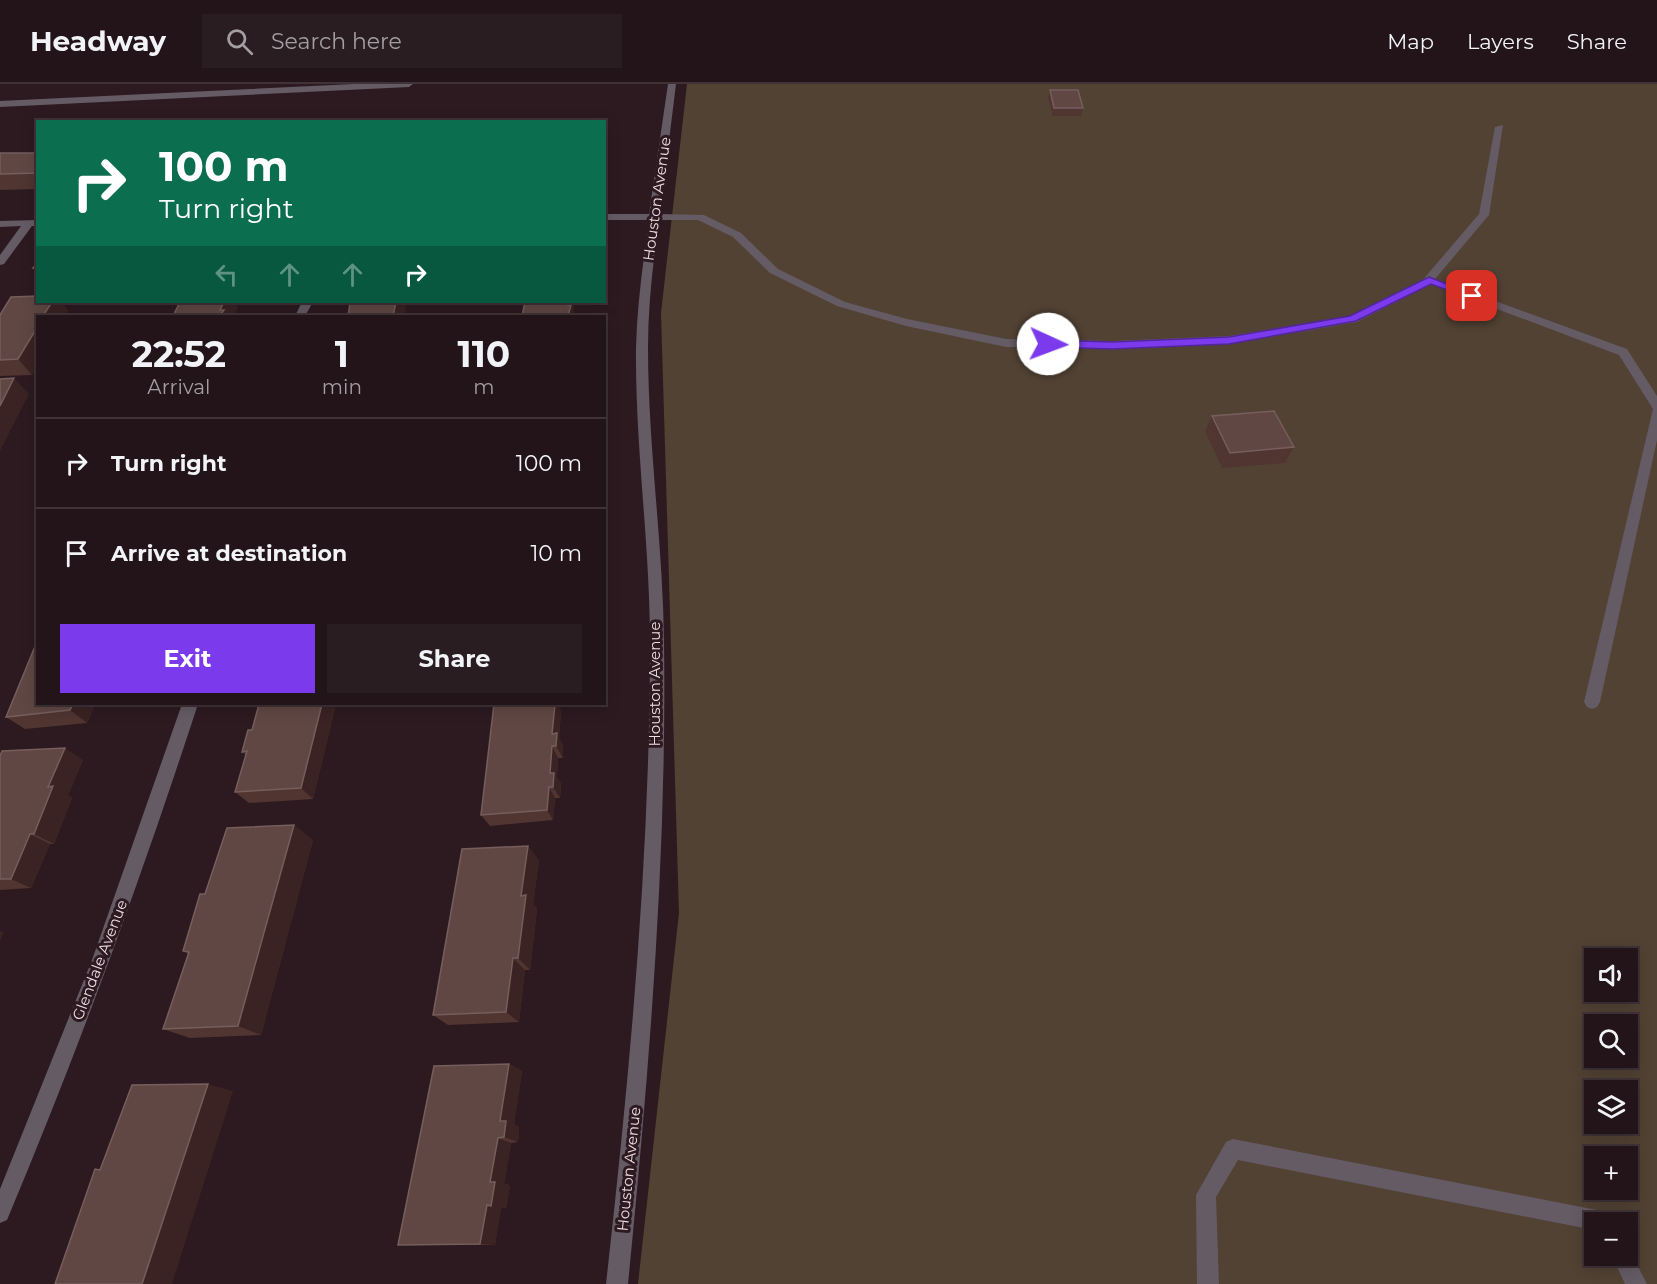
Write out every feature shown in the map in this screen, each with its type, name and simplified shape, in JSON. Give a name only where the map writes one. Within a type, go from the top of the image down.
[{"type":"street","points":[[0,104],[409,84]]},
{"type":"street","name":"Houston Avenue","points":[[617,1284],[635,1114],[653,865],[657,641],[642,350],[644,292],[672,84]]},
{"type":"street","points":[[606,217],[700,217],[737,235],[774,271],[841,304],[906,322],[1006,343],[1112,345],[1229,340],[1353,319],[1425,284],[1484,215],[1500,127]]},
{"type":"street","points":[[0,224],[33,223]]},
{"type":"street","points":[[0,262],[33,223]]},
{"type":"street","points":[[1429,280],[1623,352],[1657,406]]},
{"type":"street","points":[[1592,702],[1657,412]]},
{"type":"street","name":"Glendale Avenue","points":[[0,1213],[48,1098],[144,846],[190,705]]},
{"type":"street","points":[[1208,1284],[1206,1195],[1233,1149],[1584,1218]]},
{"type":"street","points":[[1627,1266],[1636,1284]]},
{"type":"shaded area","points":[[687,84],[1657,84],[1657,1284],[638,1284],[679,913],[661,313]]},
{"type":"building","points":[[1050,90],[1078,90],[1083,108],[1054,108]]},
{"type":"building","points":[[0,153],[36,153],[36,173],[0,174]]},
{"type":"building","points":[[36,296],[36,303],[51,303],[44,315],[36,315],[36,329],[18,359],[0,360],[0,315],[11,297]]},
{"type":"building","points":[[180,303],[224,303],[220,310],[224,310],[221,315],[174,315]]},
{"type":"building","points":[[350,303],[396,303],[393,315],[348,315]]},
{"type":"building","points":[[525,303],[569,303],[568,305],[571,305],[568,315],[522,315]]},
{"type":"building","points":[[14,378],[0,406],[0,379]]},
{"type":"building","points":[[1274,411],[1294,447],[1230,453],[1212,416]]},
{"type":"building","points":[[36,644],[36,705],[72,705],[70,710],[6,717]]},
{"type":"building","points":[[259,705],[322,705],[301,788],[235,792],[247,751],[242,752],[248,730],[252,730]]},
{"type":"building","points":[[494,705],[555,705],[552,734],[557,733],[556,746],[552,746],[550,773],[554,773],[553,787],[549,787],[547,810],[481,815]]},
{"type":"building","points":[[65,748],[48,787],[53,786],[34,834],[30,834],[11,879],[0,879],[0,756],[2,751]]},
{"type":"building","points":[[294,825],[238,1026],[163,1029],[189,952],[183,951],[200,894],[205,894],[227,828]]},
{"type":"building","points":[[528,846],[521,896],[526,895],[518,958],[513,958],[506,1012],[433,1015],[462,849]]},
{"type":"building","points":[[509,1064],[500,1121],[506,1121],[504,1137],[498,1138],[490,1182],[495,1182],[491,1206],[487,1205],[480,1244],[398,1245],[434,1066]]},
{"type":"building","points":[[208,1084],[142,1284],[55,1284],[95,1169],[100,1170],[132,1085]]},
{"type":"route","points":[[1048,344],[1112,345],[1229,340],[1353,319],[1429,280],[1472,296]]}]
